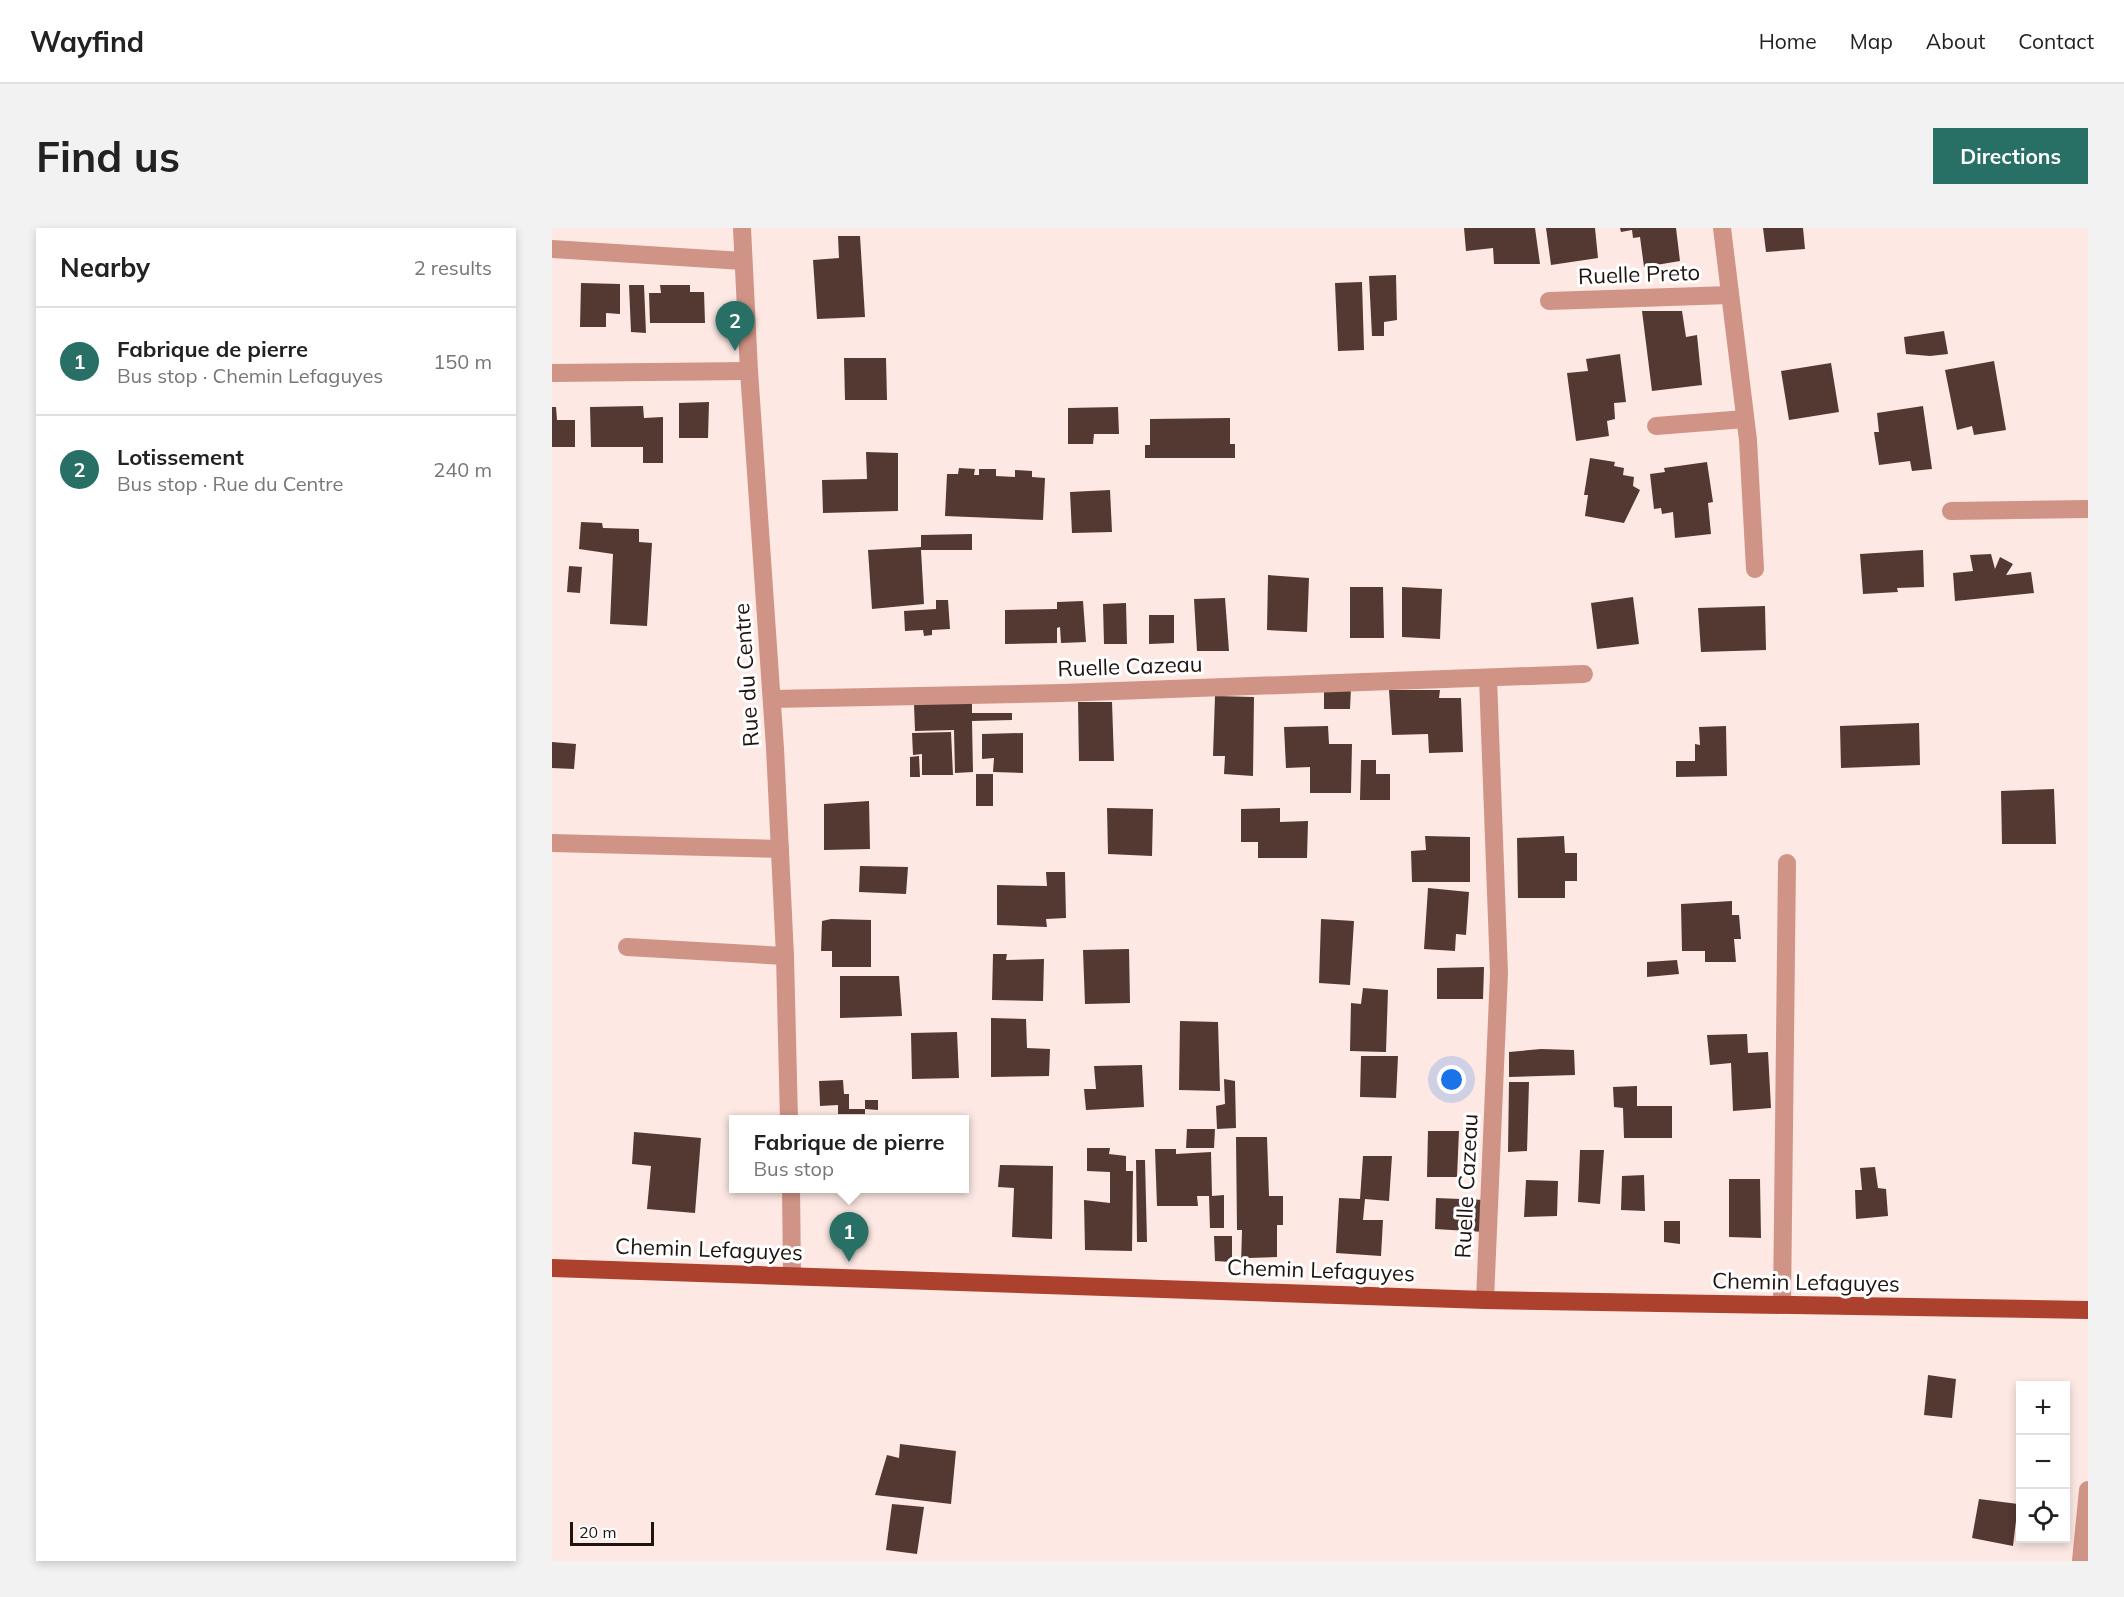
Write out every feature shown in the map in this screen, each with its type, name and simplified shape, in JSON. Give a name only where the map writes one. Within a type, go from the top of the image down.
[{"type":"main road","name":"Chemin Lefaguyes","points":[[552,1268],[1485,1300],[2088,1310]]},
{"type":"street","name":"Rue du Centre","points":[[742,228],[780,849],[789,1115]]},
{"type":"street","name":"Ruelle Preto","points":[[1722,228],[1745,418],[1755,569]]},
{"type":"street","points":[[552,249],[743,261]]},
{"type":"street","name":"Ruelle Preto","points":[[1549,301],[1730,296]]},
{"type":"street","points":[[552,373],[749,370]]},
{"type":"street","points":[[1656,426],[1745,418]]},
{"type":"street","points":[[1951,511],[2088,508]]},
{"type":"street","name":"Ruelle Cazeau","points":[[772,699],[1062,693],[1584,674]]},
{"type":"street","name":"Ruelle Cazeau","points":[[1485,1300],[1500,973],[1488,678]]},
{"type":"street","points":[[552,843],[780,849]]},
{"type":"street","points":[[1782,1305],[1787,863]]},
{"type":"street","points":[[627,947],[785,956]]},
{"type":"street","points":[[790,1193],[792,1276]]},
{"type":"street","points":[[2081,1561],[2088,1490]]},
{"type":"building","points":[[1464,228],[1535,228],[1540,264],[1494,264],[1493,248],[1466,251]]},
{"type":"building","points":[[1546,228],[1595,228],[1598,258],[1551,265]]},
{"type":"building","points":[[1620,228],[1676,228],[1680,261],[1644,267],[1640,237],[1633,238],[1632,230],[1621,232]]},
{"type":"building","points":[[1763,228],[1803,228],[1805,249],[1766,252]]},
{"type":"building","points":[[838,236],[860,236],[865,317],[817,319],[813,260],[839,258]]},
{"type":"building","points":[[1396,275],[1397,320],[1384,322],[1384,336],[1372,336],[1369,276]]},
{"type":"building","points":[[1362,282],[1364,350],[1338,351],[1335,283]]},
{"type":"building","points":[[581,283],[620,284],[620,314],[606,313],[606,327],[580,327]]},
{"type":"building","points":[[629,285],[644,285],[646,333],[631,332]]},
{"type":"building","points":[[660,285],[690,285],[690,292],[704,292],[705,323],[650,323],[649,293],[661,293]]},
{"type":"building","points":[[1642,311],[1682,311],[1686,337],[1697,335],[1702,385],[1652,391]]},
{"type":"building","points":[[1944,331],[1948,354],[1930,356],[1906,354],[1904,337]]},
{"type":"building","points":[[1620,354],[1626,402],[1614,403],[1615,419],[1607,421],[1609,436],[1576,441],[1567,373],[1588,371],[1586,359]]},
{"type":"building","points":[[844,358],[886,358],[887,400],[845,400]]},
{"type":"building","points":[[1994,361],[2006,430],[1974,435],[1972,426],[1957,430],[1945,370]]},
{"type":"building","points":[[1831,363],[1839,412],[1789,420],[1781,371]]},
{"type":"building","points":[[709,402],[708,438],[679,438],[679,403]]},
{"type":"building","points":[[643,406],[644,418],[663,417],[663,463],[643,463],[643,447],[591,447],[590,407]]},
{"type":"building","points":[[1923,406],[1932,469],[1912,471],[1910,461],[1879,465],[1874,432],[1879,432],[1877,413]]},
{"type":"building","points":[[552,407],[556,407],[557,420],[575,420],[575,447],[552,447]]},
{"type":"building","points":[[1118,407],[1119,434],[1094,434],[1093,444],[1068,444],[1068,408]]},
{"type":"building","points":[[1230,418],[1230,444],[1235,444],[1235,458],[1145,458],[1145,445],[1150,445],[1150,419]]},
{"type":"building","points":[[866,452],[898,453],[898,511],[823,513],[822,480],[867,479]]},
{"type":"building","points":[[1590,458],[1615,462],[1614,466],[1624,468],[1623,475],[1634,477],[1633,486],[1640,490],[1624,523],[1585,516],[1588,495],[1584,495]]},
{"type":"building","points":[[1707,462],[1713,502],[1708,503],[1711,534],[1675,538],[1673,512],[1662,514],[1661,508],[1654,509],[1650,474],[1665,472],[1664,468]]},
{"type":"building","points":[[959,468],[975,469],[974,475],[979,475],[979,469],[996,469],[996,476],[1015,477],[1015,470],[1032,471],[1032,477],[1045,478],[1043,520],[945,516],[947,474],[958,474]]},
{"type":"building","points":[[1110,490],[1112,532],[1072,533],[1070,492]]},
{"type":"building","points":[[581,522],[602,523],[603,528],[639,529],[639,542],[652,543],[647,626],[610,624],[613,554],[579,549]]},
{"type":"building","points":[[972,534],[972,550],[921,550],[924,604],[872,609],[868,550],[921,547],[921,535]]},
{"type":"building","points":[[1923,550],[1924,587],[1897,588],[1898,592],[1863,594],[1860,554]]},
{"type":"building","points":[[1991,554],[1995,569],[2000,557],[2013,564],[2006,575],[2031,572],[2034,593],[1955,601],[1953,573],[1973,571],[1970,555]]},
{"type":"building","points":[[569,566],[582,567],[580,593],[567,592]]},
{"type":"building","points":[[1268,575],[1309,578],[1307,632],[1267,630]]},
{"type":"building","points":[[1350,587],[1383,587],[1384,638],[1350,638]]},
{"type":"building","points":[[1402,587],[1442,589],[1440,639],[1402,637]]},
{"type":"building","points":[[1633,597],[1639,644],[1597,649],[1591,603]]},
{"type":"building","points":[[1225,598],[1229,651],[1197,651],[1194,599]]},
{"type":"building","points":[[936,600],[948,600],[950,629],[932,630],[932,635],[924,636],[923,630],[905,631],[904,611],[936,609]]},
{"type":"building","points":[[1083,601],[1086,642],[1061,643],[1060,627],[1057,628],[1057,643],[1005,644],[1005,610],[1057,609],[1057,602]]},
{"type":"building","points":[[1126,603],[1127,644],[1104,644],[1103,604]]},
{"type":"building","points":[[1765,606],[1766,650],[1701,652],[1698,608]]},
{"type":"building","points":[[1149,615],[1174,615],[1174,643],[1149,644]]},
{"type":"building","points":[[1324,687],[1351,687],[1350,709],[1324,709]]},
{"type":"building","points":[[1389,690],[1440,690],[1439,698],[1461,698],[1463,752],[1429,753],[1428,734],[1392,735]]},
{"type":"building","points":[[1215,696],[1254,697],[1253,776],[1224,774],[1225,756],[1213,756]]},
{"type":"building","points":[[972,701],[972,713],[1012,713],[1012,720],[972,721],[973,772],[955,773],[954,730],[915,731],[914,704]]},
{"type":"building","points":[[1078,702],[1112,702],[1114,761],[1079,761]]},
{"type":"building","points":[[1919,723],[1920,765],[1841,768],[1840,726]]},
{"type":"building","points":[[1328,726],[1329,744],[1352,744],[1351,793],[1310,793],[1310,767],[1286,768],[1284,727]]},
{"type":"building","points":[[1726,726],[1727,776],[1676,777],[1676,761],[1695,761],[1695,744],[1700,745],[1699,727]]},
{"type":"building","points":[[951,732],[953,775],[922,775],[922,754],[913,755],[912,733]]},
{"type":"building","points":[[1023,733],[1023,773],[993,772],[994,758],[982,759],[982,734]]},
{"type":"building","points":[[552,742],[576,744],[574,769],[552,768]]},
{"type":"building","points":[[919,756],[920,777],[910,777],[910,757]]},
{"type":"building","points":[[1361,760],[1376,760],[1376,774],[1390,774],[1390,800],[1360,800]]},
{"type":"building","points":[[976,774],[993,774],[993,806],[976,806]]},
{"type":"building","points":[[2054,789],[2056,844],[2002,844],[2001,791]]},
{"type":"building","points":[[869,801],[870,849],[824,850],[824,804]]},
{"type":"building","points":[[1107,808],[1153,809],[1152,856],[1108,854]]},
{"type":"building","points":[[1280,808],[1280,822],[1308,821],[1307,858],[1258,858],[1258,842],[1241,842],[1241,809]]},
{"type":"building","points":[[1425,836],[1470,837],[1470,882],[1412,882],[1411,851],[1426,850]]},
{"type":"building","points":[[1564,836],[1565,853],[1577,853],[1577,881],[1565,881],[1565,898],[1518,898],[1517,838]]},
{"type":"building","points":[[860,866],[908,867],[906,894],[859,892]]},
{"type":"building","points":[[1046,872],[1065,872],[1066,918],[1046,919],[1047,927],[997,925],[997,885],[1047,886]]},
{"type":"building","points":[[1428,888],[1469,892],[1466,935],[1456,934],[1455,951],[1424,949]]},
{"type":"building","points":[[1732,901],[1732,915],[1739,915],[1741,939],[1734,939],[1736,962],[1705,962],[1705,951],[1682,951],[1681,904]]},
{"type":"building","points":[[831,919],[871,920],[871,967],[832,967],[832,951],[821,951],[822,921]]},
{"type":"building","points":[[1321,919],[1354,921],[1350,985],[1319,983]]},
{"type":"building","points":[[1129,949],[1130,1003],[1085,1004],[1083,950]]},
{"type":"building","points":[[993,954],[1007,954],[1006,960],[1044,959],[1043,1001],[992,1000]]},
{"type":"building","points":[[1677,960],[1679,974],[1647,977],[1647,962]]},
{"type":"building","points":[[1484,967],[1483,999],[1437,999],[1437,968]]},
{"type":"building","points":[[840,976],[899,976],[902,1016],[840,1018]]},
{"type":"building","points":[[1363,988],[1388,990],[1386,1052],[1350,1051],[1351,1003],[1361,1004]]},
{"type":"building","points":[[991,1018],[1026,1019],[1027,1048],[1050,1049],[1049,1076],[991,1077]]},
{"type":"building","points":[[1180,1021],[1218,1022],[1220,1091],[1179,1090]]},
{"type":"building","points":[[957,1032],[959,1078],[912,1079],[911,1033]]},
{"type":"building","points":[[1747,1034],[1748,1053],[1768,1052],[1771,1108],[1733,1111],[1731,1063],[1710,1065],[1707,1035]]},
{"type":"building","points":[[1541,1049],[1574,1050],[1575,1075],[1509,1077],[1509,1052]]},
{"type":"building","points":[[1361,1056],[1398,1056],[1396,1098],[1360,1097]]},
{"type":"building","points":[[1142,1065],[1144,1107],[1086,1110],[1084,1089],[1096,1089],[1094,1066]]},
{"type":"building","points":[[1224,1079],[1235,1081],[1236,1128],[1217,1129],[1216,1106],[1225,1104]]},
{"type":"building","points":[[843,1080],[844,1094],[849,1094],[849,1109],[865,1109],[865,1114],[838,1114],[838,1105],[820,1106],[819,1081]]},
{"type":"building","points":[[1509,1082],[1529,1082],[1527,1151],[1508,1152]]},
{"type":"building","points":[[1637,1086],[1637,1106],[1672,1106],[1672,1138],[1624,1138],[1623,1108],[1614,1107],[1613,1087]]},
{"type":"building","points":[[865,1100],[878,1100],[878,1110],[865,1109]]},
{"type":"building","points":[[1187,1129],[1215,1129],[1214,1148],[1186,1148]]},
{"type":"building","points":[[1428,1131],[1459,1131],[1457,1177],[1427,1177]]},
{"type":"building","points":[[634,1132],[701,1138],[695,1213],[647,1209],[651,1166],[632,1164]]},
{"type":"building","points":[[1236,1137],[1267,1137],[1269,1196],[1283,1196],[1283,1225],[1277,1225],[1277,1257],[1248,1258],[1248,1266],[1241,1266],[1242,1230],[1237,1230]]},
{"type":"building","points":[[1087,1148],[1110,1148],[1109,1154],[1126,1156],[1126,1171],[1133,1171],[1132,1251],[1085,1250],[1084,1200],[1110,1203],[1110,1172],[1087,1171]]},
{"type":"building","points":[[1155,1149],[1176,1149],[1176,1154],[1211,1152],[1212,1196],[1224,1195],[1224,1228],[1210,1228],[1209,1196],[1197,1196],[1198,1206],[1157,1206]]},
{"type":"building","points":[[1580,1150],[1604,1150],[1600,1204],[1578,1202]]},
{"type":"building","points":[[1363,1156],[1392,1156],[1389,1201],[1365,1199],[1363,1220],[1383,1220],[1381,1256],[1336,1253],[1339,1198],[1360,1199]]},
{"type":"building","points":[[1136,1160],[1145,1160],[1147,1242],[1137,1242]]},
{"type":"building","points":[[1000,1165],[1053,1166],[1052,1239],[1012,1237],[1014,1188],[998,1187]]},
{"type":"building","points":[[1875,1167],[1878,1188],[1886,1189],[1888,1216],[1856,1219],[1855,1190],[1862,1190],[1860,1168]]},
{"type":"building","points":[[1644,1175],[1645,1211],[1621,1210],[1622,1176]]},
{"type":"building","points":[[1729,1179],[1760,1179],[1761,1238],[1729,1237]]},
{"type":"building","points":[[1526,1180],[1558,1181],[1557,1216],[1524,1217]]},
{"type":"building","points":[[1436,1198],[1485,1200],[1484,1232],[1435,1229]]},
{"type":"building","points":[[1664,1221],[1680,1221],[1680,1244],[1664,1242]]},
{"type":"building","points":[[1214,1236],[1232,1236],[1232,1262],[1215,1261]]},
{"type":"building","points":[[1928,1375],[1956,1379],[1952,1418],[1924,1415]]},
{"type":"building","points":[[900,1444],[956,1451],[951,1504],[875,1495],[887,1455],[899,1458]]},
{"type":"building","points":[[1979,1499],[2016,1504],[2013,1546],[1972,1538]]},
{"type":"building","points":[[892,1504],[924,1507],[917,1554],[886,1550]]},
{"type":"place","name":"Lotissement","points":[[735,351]]},
{"type":"place","name":"Fabrique de pierre","points":[[849,1262]]}]
